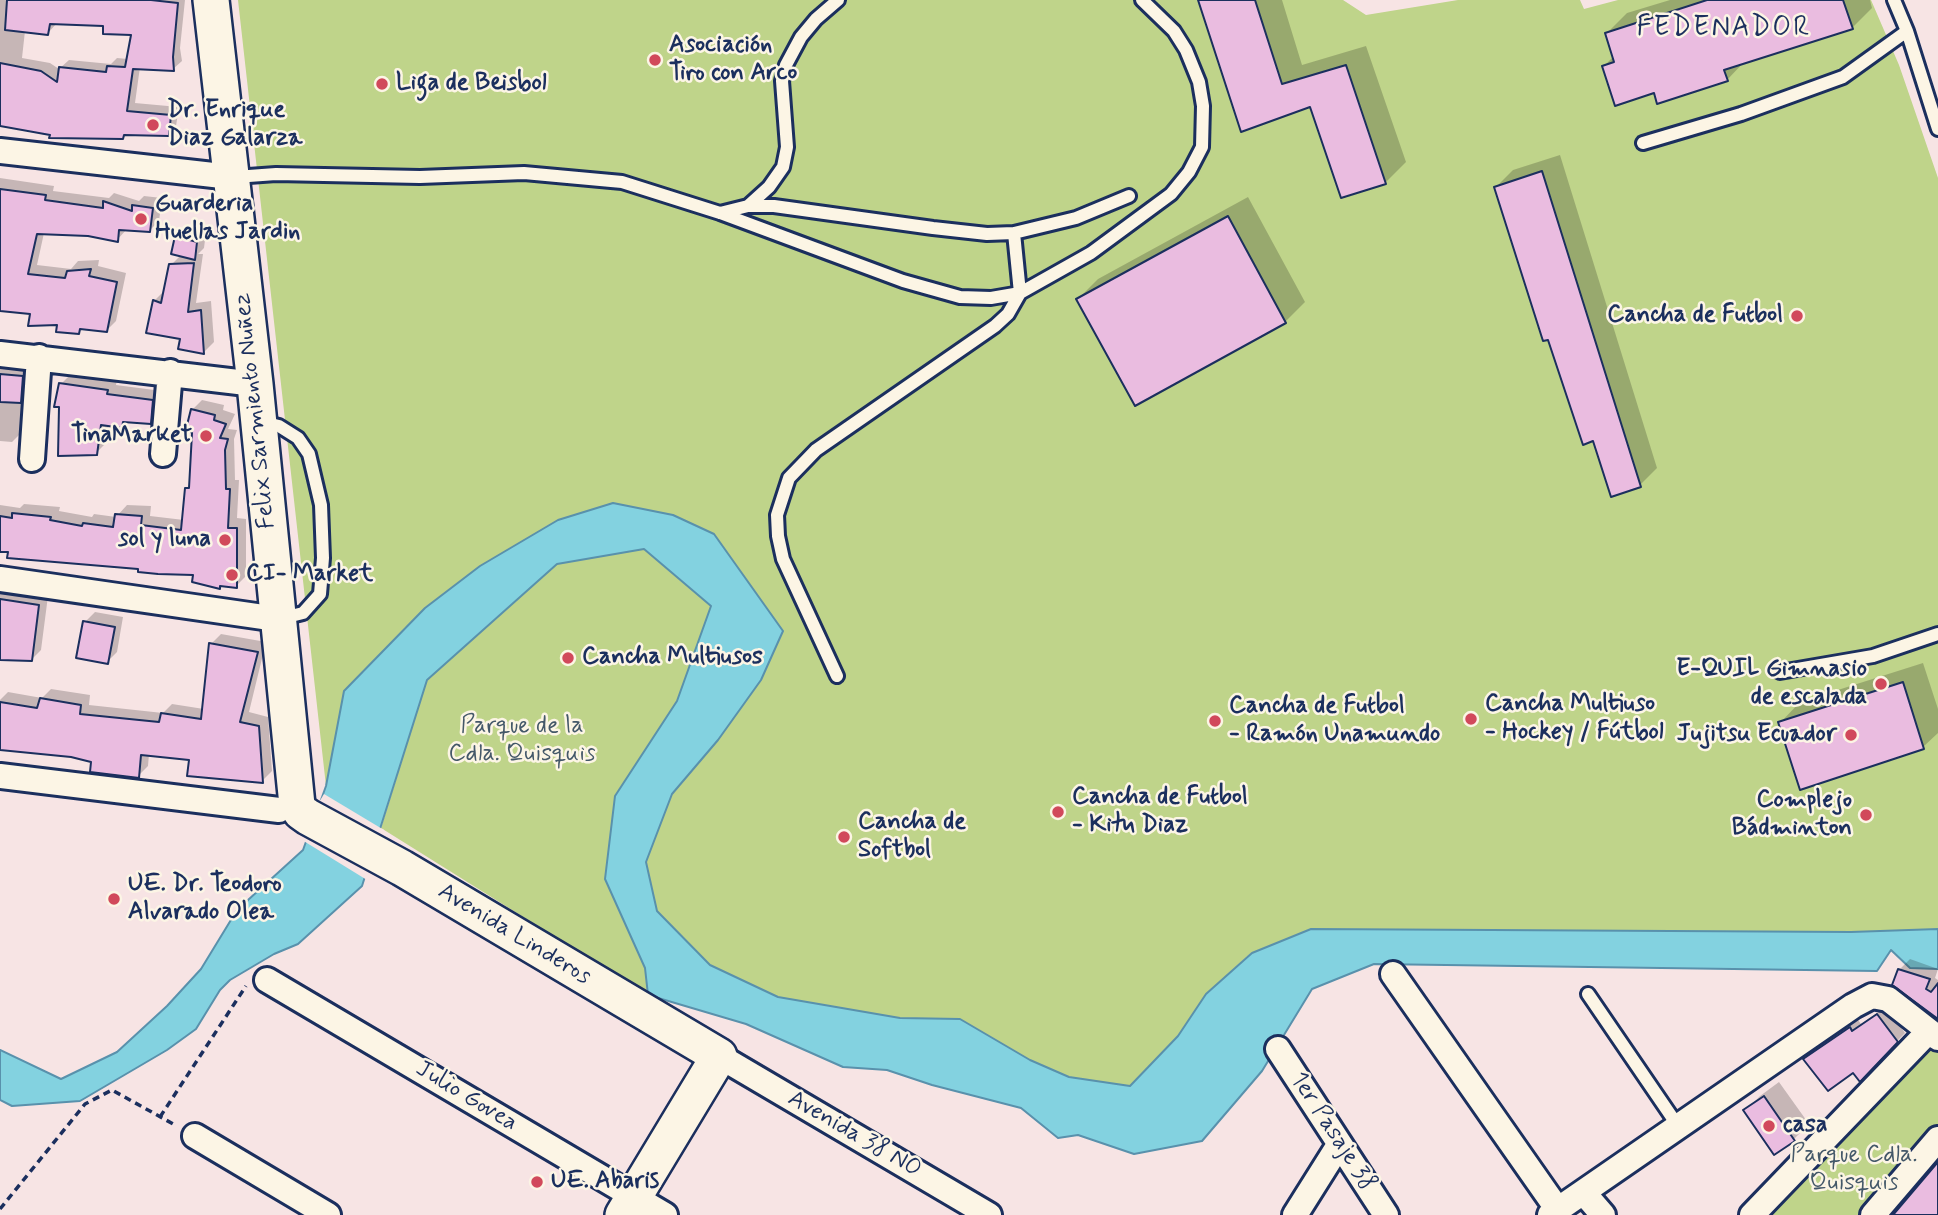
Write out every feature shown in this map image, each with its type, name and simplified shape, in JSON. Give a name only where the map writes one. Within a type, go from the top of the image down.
[{"type":"street","name":"Felix Sarmiento Nuñez","points":[[211,0],[255,384],[296,805],[301,812],[294,813]]},
{"type":"street","points":[[0,151],[231,177]]},
{"type":"street","points":[[0,354],[255,384]]},
{"type":"street","points":[[32,459],[39,357]]},
{"type":"street","points":[[163,454],[170,372]]},
{"type":"street","points":[[0,579],[277,619]]},
{"type":"street","points":[[0,776],[294,813]]},
{"type":"street","name":"Avenida Linderos","points":[[294,813],[402,869],[719,1056]]},
{"type":"street","points":[[1394,975],[1554,1212],[1853,1006],[1872,996],[1888,999],[1933,1034],[1752,1215]]},
{"type":"street","name":"Julio Govea","points":[[267,980],[629,1206],[665,1215]]},
{"type":"street","name":"1er Pasaje 38","points":[[1278,1049],[1386,1215]]},
{"type":"street","points":[[629,1206],[719,1056]]},
{"type":"street","name":"Avenida 38 NO","points":[[719,1056],[989,1215]]},
{"type":"street","points":[[195,1136],[328,1215]]},
{"type":"street","points":[[1873,1215],[1938,1139]]},
{"type":"street","points":[[1294,1215],[1339,1145]]},
{"type":"street","points":[[1584,1192],[1603,1215]]},
{"type":"lane","points":[[748,206],[769,187],[783,167],[787,147],[782,81],[786,65],[808,28],[838,0]]},
{"type":"lane","points":[[231,177],[276,174],[420,177],[524,173],[622,182],[720,213],[903,281],[960,298],[991,298],[1020,293],[1091,253],[1171,194],[1189,172],[1202,147],[1203,106],[1199,82],[1186,50],[1174,32],[1142,0]]},
{"type":"lane","points":[[1894,0],[1907,31],[1938,129]]},
{"type":"lane","points":[[1643,143],[1741,114],[1843,76],[1907,31]]},
{"type":"lane","points":[[720,213],[748,206],[797,208],[933,228],[987,234],[1014,233],[1076,218],[1129,196]]},
{"type":"lane","points":[[837,676],[783,559],[777,515],[789,478],[816,450],[995,326],[1008,314],[1020,293],[1014,233]]},
{"type":"lane","points":[[258,421],[279,426],[298,438],[309,454],[321,505],[323,558],[320,594],[303,613],[277,619]]},
{"type":"lane","points":[[1780,672],[1873,656],[1938,634]]},
{"type":"lane","points":[[1588,994],[1678,1126]]},
{"type":"path","points":[[160,1118],[248,982],[267,980]]},
{"type":"path","points":[[0,1209],[85,1104],[111,1090],[195,1136]]},
{"type":"green space","points":[[238,0],[1343,0],[1366,15],[1458,0],[1580,0],[1584,9],[1618,0],[1871,0],[1899,65],[1938,178],[1938,929],[1851,932],[1311,929],[1251,953],[1206,994],[1178,1036],[1130,1086],[1069,1077],[1030,1060],[960,1019],[900,1018],[778,997],[710,965],[657,911],[646,862],[672,794],[718,740],[761,680],[783,631],[613,503],[558,520],[480,566],[425,608],[344,691],[326,786]]},
{"type":"green space","name":"Parque de la Cdla. Quisquis","points":[[644,549],[711,606],[677,701],[615,797],[605,879],[645,968],[648,995],[381,828],[427,680],[557,564]]},
{"type":"green space","name":"Parque Cdla. Quisquis","points":[[1938,1038],[1938,1139],[1873,1215],[1752,1215]]},
{"type":"water","points":[[613,503],[673,515],[714,534],[783,631],[761,680],[718,740],[672,794],[646,862],[657,911],[710,965],[778,997],[900,1018],[960,1019],[1030,1060],[1069,1077],[1130,1086],[1178,1036],[1206,994],[1252,953],[1311,929],[1851,932],[1938,929],[1938,969],[1910,968],[1891,950],[1877,971],[1374,964],[1312,989],[1262,1071],[1202,1141],[1134,1154],[1078,1135],[1058,1138],[1021,1108],[932,1085],[887,1070],[843,1067],[746,1024],[648,995],[645,968],[605,879],[615,796],[677,701],[711,606],[644,549],[557,564],[427,680],[362,886],[298,944],[274,954],[230,980],[220,990],[196,1029],[167,1050],[80,1101],[12,1106],[0,1100],[0,1050],[61,1079],[117,1052],[167,1006],[201,969],[237,910],[303,850],[326,786],[344,691],[425,608],[480,566],[558,520]]},
{"type":"pier","points":[[324,794],[384,830],[367,880],[302,840],[313,812]]},
{"type":"building","points":[[7,0],[151,0],[178,3],[174,71],[133,69],[127,111],[171,115],[169,136],[124,135],[123,139],[49,138],[50,135],[0,126],[0,63],[41,71],[57,82],[59,67],[106,72],[107,66],[125,67],[131,35],[103,34],[103,26],[50,24],[48,35],[5,30]]},
{"type":"building","points":[[1198,0],[1255,0],[1282,84],[1346,65],[1386,184],[1341,198],[1310,107],[1241,132]]},
{"type":"building","points":[[1707,0],[1843,0],[1853,29],[1724,70],[1728,81],[1657,104],[1654,93],[1615,106],[1602,66],[1614,62],[1605,33]]},
{"type":"building","points":[[1542,171],[1641,487],[1611,497],[1593,441],[1583,445],[1548,340],[1543,341],[1494,187]]},
{"type":"building","points":[[0,189],[46,195],[45,200],[103,208],[103,201],[132,211],[132,205],[153,208],[150,232],[119,230],[118,242],[88,236],[37,234],[28,274],[65,278],[67,271],[91,269],[89,276],[117,282],[107,332],[80,329],[79,334],[56,332],[57,325],[28,326],[30,314],[0,311]]},
{"type":"building","points":[[1228,216],[1286,323],[1135,406],[1076,299]]},
{"type":"building","points":[[175,236],[197,242],[195,260],[171,254]]},
{"type":"building","points":[[194,263],[188,312],[201,310],[204,354],[178,349],[180,339],[146,333],[153,300],[161,303],[169,264]]},
{"type":"building","points":[[0,374],[23,376],[21,403],[0,402]]},
{"type":"building","points":[[59,383],[108,390],[107,394],[153,400],[151,424],[123,422],[122,428],[101,425],[97,455],[58,456],[59,407],[54,407]]},
{"type":"building","points":[[191,409],[215,415],[214,420],[226,424],[220,438],[228,439],[225,450],[226,489],[230,489],[228,528],[237,528],[237,588],[220,586],[220,589],[192,582],[193,575],[158,574],[138,572],[138,569],[7,558],[8,552],[0,552],[0,516],[12,518],[12,513],[51,517],[50,520],[82,526],[83,523],[113,527],[115,514],[142,516],[141,525],[181,530],[185,488],[189,488],[192,433],[186,429]]},
{"type":"building","points":[[0,599],[39,605],[32,661],[0,660]]},
{"type":"building","points":[[83,621],[115,627],[108,664],[76,658]]},
{"type":"building","points":[[209,643],[258,652],[240,722],[259,726],[263,783],[187,776],[189,760],[141,755],[139,778],[90,772],[91,762],[71,757],[0,750],[0,702],[37,708],[40,698],[81,705],[80,714],[159,722],[161,713],[201,719]]},
{"type":"building","name":"Jujitsu Ecuador","points":[[1903,682],[1924,749],[1800,790],[1778,722]]},
{"type":"building","points":[[1898,969],[1930,979],[1926,989],[1931,992],[1938,983],[1938,1019],[1892,985]]},
{"type":"building","points":[[1877,1014],[1898,1042],[1860,1082],[1853,1073],[1828,1091],[1803,1059],[1850,1027],[1852,1031]]},
{"type":"building","name":"casa","points":[[1764,1096],[1795,1141],[1774,1155],[1743,1110]]},
{"type":"building","points":[[1938,1162],[1938,1215],[1893,1215]]},
{"type":"place","name":"Asociación Tiro con Arco","points":[[655,60]]},
{"type":"place","name":"Liga de Beisbol","points":[[382,84]]},
{"type":"place","name":"Dr. Enrique Diaz Galarza","points":[[153,125]]},
{"type":"place","name":"Guarderia Huellas Jardin","points":[[141,219]]},
{"type":"place","name":"Cancha de Futbol","points":[[1797,316]]},
{"type":"place","name":"TinaMarket","points":[[206,436]]},
{"type":"place","name":"sol y luna","points":[[225,540]]},
{"type":"place","name":"CI- Market","points":[[232,575]]},
{"type":"place","name":"Cancha Multiusos","points":[[568,658]]},
{"type":"place","name":"E-QUIL Gimnasio de escalada","points":[[1881,684]]},
{"type":"place","name":"Cancha Multiuso - Hockey / Fútbol","points":[[1471,719]]},
{"type":"place","name":"Cancha de Futbol - Ramón Unamundo","points":[[1215,721]]},
{"type":"place","name":"Jujitsu Ecuador","points":[[1851,735]]},
{"type":"place","name":"Cancha de Futbol - Kitu Diaz","points":[[1058,812]]},
{"type":"place","name":"Complejo Bádminton","points":[[1866,815]]},
{"type":"place","name":"Cancha de Softbol","points":[[844,837]]},
{"type":"place","name":"UE. Dr. Teodoro Alvarado Olea","points":[[114,899]]},
{"type":"place","name":"casa","points":[[1769,1126]]},
{"type":"place","name":"UE. Abaris","points":[[537,1182]]},
{"type":"district","name":"FEDENADOR","points":[[1724,29]]}]
